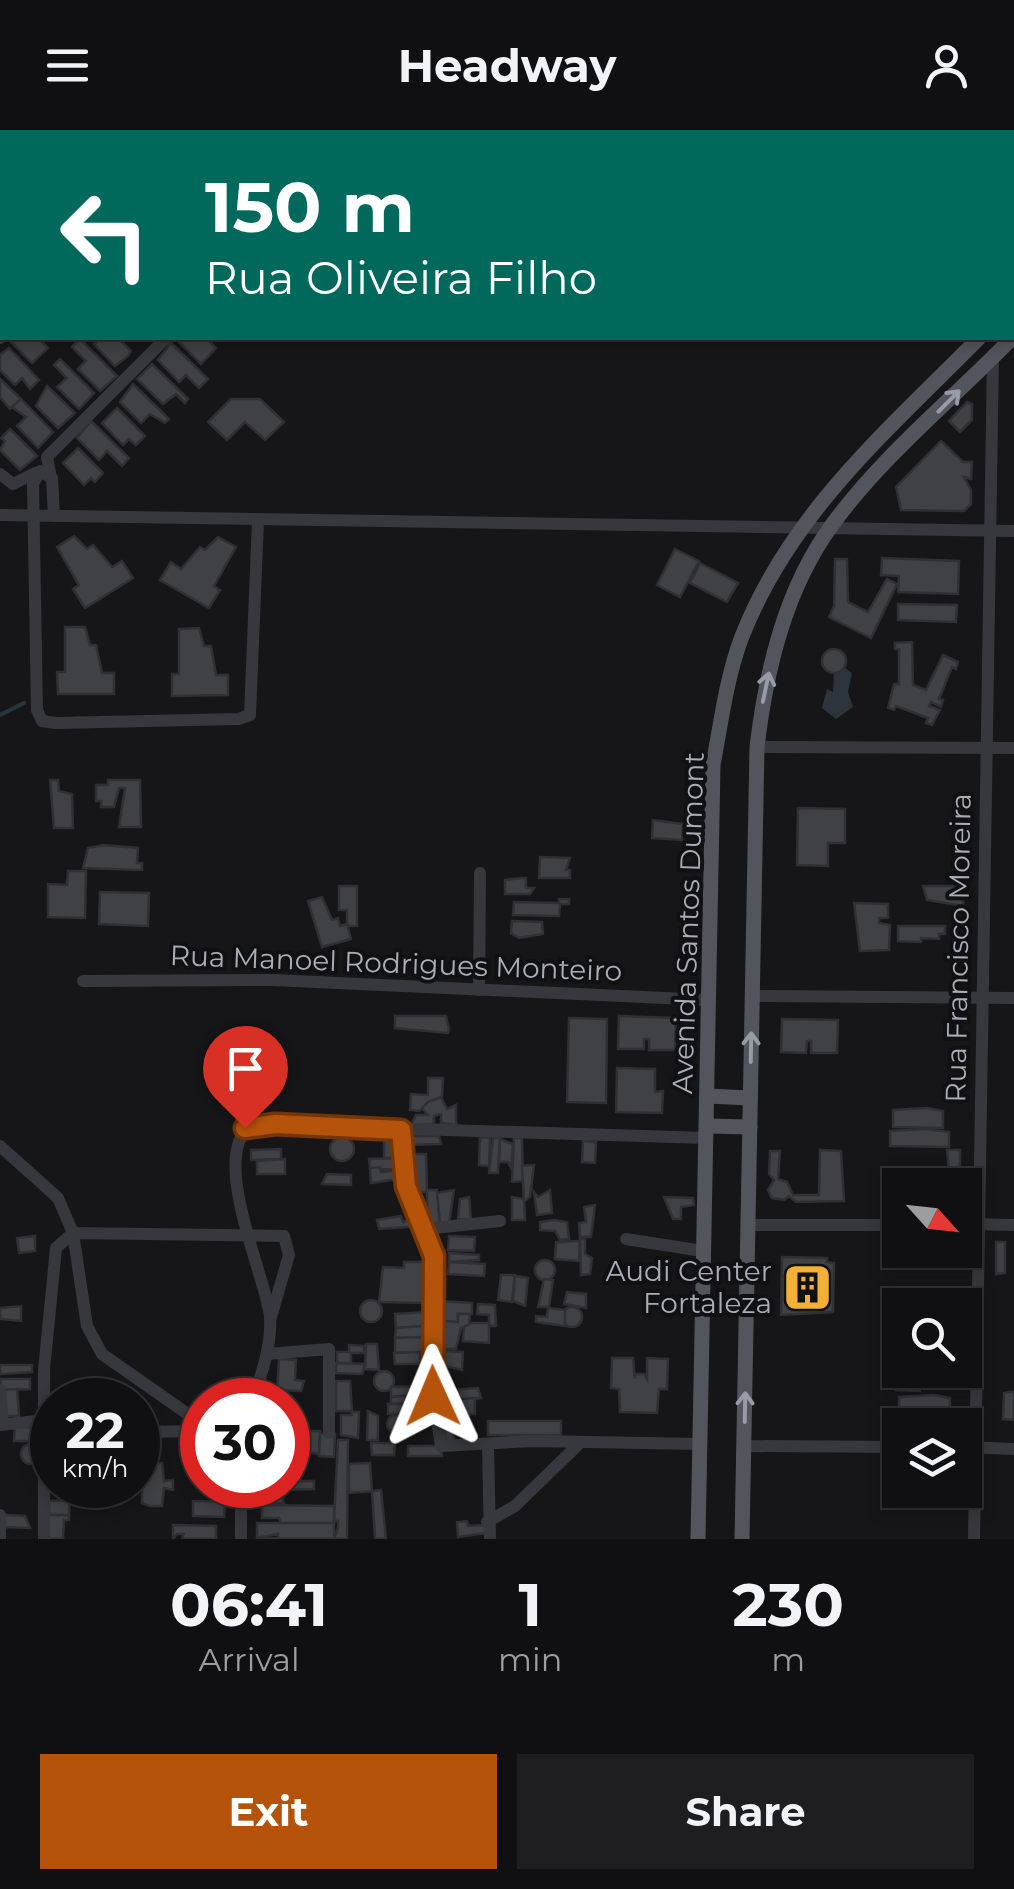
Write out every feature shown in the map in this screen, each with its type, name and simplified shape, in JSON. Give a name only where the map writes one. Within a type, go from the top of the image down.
[{"type":"main road","name":"Avenida Santos Dumont","points":[[698,1539],[713,765],[720,722],[741,641],[799,528],[842,475],[978,340]]},
{"type":"main road","points":[[742,1539],[757,747],[772,659],[787,614],[830,527],[861,490],[1010,340]]},
{"type":"main road","points":[[842,475],[861,490]]},
{"type":"main road","points":[[708,1096],[750,1098]]},
{"type":"main road","points":[[708,1132],[750,1127]]},
{"type":"street","points":[[164,340],[47,457],[33,491],[37,710],[42,720],[56,723],[240,719],[250,715],[258,521]]},
{"type":"street","name":"Rua Francisco Moreira","points":[[975,1168],[983,998],[994,357]]},
{"type":"street","points":[[13,484],[42,473]]},
{"type":"street","points":[[42,473],[54,516]]},
{"type":"street","points":[[0,474],[33,491]]},
{"type":"street","points":[[0,515],[1014,530]]},
{"type":"street","points":[[757,747],[1014,748]]},
{"type":"street","points":[[479,990],[480,873]]},
{"type":"street","name":"Rua Manoel Rodrigues Monteiro","points":[[82,981],[180,978],[708,1000]]},
{"type":"street","points":[[752,996],[1014,998]]},
{"type":"street","points":[[270,1320],[248,1237],[236,1150],[245,1128],[275,1124],[401,1130],[708,1132]]},
{"type":"street","points":[[401,1130],[406,1186],[434,1256],[433,1396],[441,1446],[701,1444]]},
{"type":"street","points":[[0,1146],[58,1198],[73,1233],[86,1326],[102,1354],[180,1412]]},
{"type":"street","points":[[425,1228],[500,1221]]},
{"type":"street","points":[[982,1224],[1014,1225]]},
{"type":"street","points":[[748,1225],[882,1225]]},
{"type":"street","points":[[44,1378],[56,1248],[73,1233],[280,1235],[290,1247],[259,1378]]},
{"type":"street","points":[[626,1239],[703,1251]]},
{"type":"street","name":"Rua Francisco Moreira","points":[[970,1408],[972,1268]]},
{"type":"street","points":[[266,1354],[329,1349],[329,1433]]},
{"type":"street","points":[[0,1390],[2,1424],[30,1427]]},
{"type":"street","points":[[488,1522],[515,1506],[581,1442]]},
{"type":"street","points":[[488,1445],[490,1539]]},
{"type":"street","points":[[744,1446],[882,1447]]},
{"type":"street","points":[[982,1448],[1014,1449]]},
{"type":"street","points":[[44,1539],[45,1508]]},
{"type":"street","points":[[241,1508],[241,1539]]},
{"type":"street","name":"Rua Francisco Moreira","points":[[973,1508],[974,1539]]},
{"type":"street","points":[[0,1515],[0,1538]]},
{"type":"shaded area","points":[[842,666],[852,673],[848,692],[853,707],[836,719],[822,708],[827,689],[833,692],[834,671]]},
{"type":"building","points":[[40,340],[48,348],[32,363],[11,342]]},
{"type":"building","points":[[81,340],[117,376],[100,391],[78,369],[86,361],[72,347]]},
{"type":"building","points":[[99,340],[120,340],[131,351],[115,366],[94,344]]},
{"type":"building","points":[[208,340],[216,348],[201,364],[179,342]]},
{"type":"building","points":[[171,343],[208,379],[199,388],[186,375],[179,382],[158,360]]},
{"type":"building","points":[[9,348],[39,380],[30,389],[22,378],[15,385],[0,370],[0,355]]},
{"type":"building","points":[[60,359],[94,393],[79,409],[57,387],[67,378],[54,365]]},
{"type":"building","points":[[152,364],[188,399],[185,403],[176,394],[163,404],[137,379]]},
{"type":"building","points":[[0,379],[21,399],[10,409],[0,397]]},
{"type":"building","points":[[133,384],[169,419],[165,423],[150,414],[141,423],[120,402]]},
{"type":"building","points":[[47,386],[75,413],[58,428],[36,406]]},
{"type":"building","points":[[21,399],[53,432],[38,448],[17,426],[26,417],[12,407]]},
{"type":"building","points":[[231,399],[260,399],[284,422],[265,440],[245,422],[227,440],[208,422]]},
{"type":"building","points":[[967,402],[972,404],[972,420],[960,432],[949,421]]},
{"type":"building","points":[[117,408],[145,436],[136,445],[129,439],[123,445],[102,423]]},
{"type":"building","points":[[91,421],[129,458],[122,466],[107,451],[99,460],[77,438]]},
{"type":"building","points":[[10,429],[37,456],[20,470],[0,450],[5,441],[1,438]]},
{"type":"building","points":[[941,441],[963,462],[972,462],[971,479],[964,477],[971,490],[971,504],[964,511],[901,510],[896,487]]},
{"type":"building","points":[[78,448],[103,473],[95,482],[91,478],[84,485],[63,463]]},
{"type":"building","points":[[74,536],[87,549],[93,545],[112,567],[122,561],[133,578],[85,608],[73,589],[79,585],[57,547]]},
{"type":"building","points":[[218,537],[236,547],[214,586],[220,590],[209,608],[160,580],[171,562],[181,569],[200,547],[205,550]]},
{"type":"building","points":[[675,549],[699,561],[680,597],[657,585]]},
{"type":"building","points":[[882,558],[959,561],[958,594],[898,592],[899,576],[881,575]]},
{"type":"building","points":[[835,559],[847,559],[848,602],[868,612],[887,579],[897,584],[871,638],[829,617],[834,606]]},
{"type":"building","points":[[700,563],[738,583],[727,602],[690,583]]},
{"type":"building","points":[[898,604],[957,605],[956,622],[898,620]]},
{"type":"building","points":[[65,627],[85,627],[90,645],[96,645],[102,673],[114,673],[114,694],[58,694],[57,672],[65,672]]},
{"type":"building","points":[[199,628],[204,646],[211,646],[216,675],[228,675],[228,695],[172,696],[172,674],[179,674],[179,629]]},
{"type":"building","points":[[912,642],[913,685],[926,690],[943,655],[958,662],[956,669],[952,667],[939,699],[943,700],[941,707],[931,702],[929,706],[940,710],[932,725],[926,723],[928,718],[896,706],[894,710],[888,708],[894,684],[899,684],[899,649],[895,649],[895,643]]},
{"type":"building","points":[[834,649],[846,661],[834,673],[822,661]]},
{"type":"building","points":[[50,780],[58,780],[59,791],[72,794],[73,828],[54,828]]},
{"type":"building","points":[[108,780],[140,780],[141,827],[119,827],[125,788],[119,788],[114,807],[101,807],[101,801],[96,801],[96,785],[108,785]]},
{"type":"building","points":[[798,808],[845,809],[845,843],[828,843],[828,866],[797,865]]},
{"type":"building","points":[[653,820],[683,824],[682,840],[652,838]]},
{"type":"building","points":[[88,848],[138,848],[137,863],[142,863],[142,870],[83,868]]},
{"type":"building","points":[[540,857],[570,858],[566,870],[570,870],[570,878],[539,878]]},
{"type":"building","points":[[68,871],[86,871],[85,918],[48,917],[48,884],[67,885]]},
{"type":"building","points":[[526,878],[526,888],[534,888],[530,894],[505,894],[505,880]]},
{"type":"building","points":[[339,886],[357,886],[357,926],[347,926],[347,910],[339,910]]},
{"type":"building","points":[[923,886],[956,886],[964,895],[963,906],[927,900]]},
{"type":"building","points":[[100,892],[149,893],[148,926],[99,924]]},
{"type":"building","points":[[322,897],[332,920],[338,918],[340,926],[347,924],[351,939],[322,947],[308,901]]},
{"type":"building","points":[[559,899],[569,899],[569,904],[560,904],[559,916],[513,915],[514,902],[559,903]]},
{"type":"building","points":[[854,903],[888,904],[888,918],[879,918],[879,923],[890,925],[889,950],[860,951]]},
{"type":"building","points":[[512,921],[542,922],[543,934],[519,938],[511,933]]},
{"type":"building","points":[[898,926],[945,926],[945,934],[939,934],[939,939],[921,938],[921,942],[898,941]]},
{"type":"building","points":[[395,1016],[446,1016],[448,1033],[395,1028]]},
{"type":"building","points":[[619,1016],[676,1018],[675,1050],[649,1050],[649,1039],[644,1039],[644,1049],[618,1049]]},
{"type":"building","points":[[569,1018],[607,1019],[606,1103],[567,1102]]},
{"type":"building","points":[[782,1019],[838,1020],[837,1053],[811,1053],[811,1041],[807,1041],[806,1053],[781,1052]]},
{"type":"building","points":[[617,1068],[655,1069],[655,1092],[663,1091],[662,1113],[616,1112]]},
{"type":"building","points":[[428,1078],[443,1078],[442,1096],[419,1111],[410,1110],[411,1094],[428,1095]]},
{"type":"building","points":[[441,1097],[447,1109],[456,1105],[456,1125],[441,1123],[441,1114],[434,1116],[434,1124],[411,1125],[416,1115],[428,1115],[422,1108],[428,1102]]},
{"type":"building","points":[[893,1110],[943,1111],[943,1128],[893,1127]]},
{"type":"building","points":[[890,1131],[949,1132],[949,1147],[890,1146]]},
{"type":"building","points":[[384,1135],[396,1137],[401,1158],[384,1158]]},
{"type":"building","points":[[406,1136],[439,1136],[441,1144],[406,1145]]},
{"type":"building","points":[[342,1137],[354,1149],[342,1161],[330,1149]]},
{"type":"building","points":[[480,1137],[490,1138],[489,1166],[479,1165]]},
{"type":"building","points":[[493,1138],[500,1138],[498,1173],[489,1173]]},
{"type":"building","points":[[514,1138],[522,1138],[523,1181],[512,1182]]},
{"type":"building","points":[[500,1139],[513,1144],[511,1168],[508,1162],[499,1162]]},
{"type":"building","points":[[583,1141],[596,1142],[595,1163],[582,1162]]},
{"type":"building","points":[[281,1149],[281,1159],[251,1160],[251,1150]]},
{"type":"building","points":[[820,1150],[841,1151],[844,1201],[772,1198],[768,1190],[774,1180],[769,1174],[770,1151],[780,1151],[778,1179],[787,1182],[793,1195],[819,1195]]},
{"type":"building","points":[[947,1150],[960,1150],[960,1168],[949,1168]]},
{"type":"building","points":[[407,1154],[426,1154],[427,1192],[409,1192]]},
{"type":"building","points":[[396,1158],[397,1170],[370,1168],[369,1159]]},
{"type":"building","points":[[285,1159],[285,1174],[257,1174],[257,1161]]},
{"type":"building","points":[[534,1165],[530,1197],[524,1201],[522,1166]]},
{"type":"building","points":[[380,1167],[381,1172],[397,1170],[398,1179],[371,1183],[370,1168]]},
{"type":"building","points":[[327,1174],[351,1175],[351,1185],[322,1184]]},
{"type":"building","points":[[427,1190],[437,1190],[440,1223],[427,1223]]},
{"type":"building","points":[[454,1190],[449,1224],[440,1223],[437,1193]]},
{"type":"building","points":[[550,1190],[552,1213],[537,1215],[534,1192],[538,1197]]},
{"type":"building","points":[[469,1197],[471,1220],[458,1219],[460,1199]]},
{"type":"building","points":[[512,1197],[524,1199],[525,1220],[512,1220]]},
{"type":"building","points":[[664,1197],[693,1198],[694,1205],[681,1207],[681,1219],[673,1219]]},
{"type":"building","points":[[595,1205],[591,1237],[580,1237],[579,1223],[586,1222],[584,1207]]},
{"type":"building","points":[[401,1216],[403,1222],[416,1217],[419,1226],[379,1229],[377,1220]]},
{"type":"building","points":[[540,1222],[567,1222],[569,1239],[560,1240],[555,1231],[540,1230]]},
{"type":"building","points":[[35,1236],[35,1251],[19,1253],[17,1238]]},
{"type":"building","points":[[449,1236],[475,1237],[474,1251],[448,1250]]},
{"type":"building","points":[[580,1239],[585,1239],[585,1254],[592,1258],[590,1274],[581,1275]]},
{"type":"building","points":[[580,1241],[579,1261],[555,1259],[556,1242]]},
{"type":"building","points":[[996,1242],[1005,1242],[1005,1273],[996,1274]]},
{"type":"building","points":[[449,1253],[479,1255],[479,1260],[449,1262]]},
{"type":"building","name":"Audi Center Fortaleza","points":[[782,1257],[827,1258],[827,1262],[834,1263],[833,1312],[781,1315]]},
{"type":"building","points":[[545,1260],[555,1270],[545,1280],[535,1270]]},
{"type":"building","points":[[404,1262],[431,1262],[427,1303],[379,1302],[383,1267],[404,1268]]},
{"type":"building","points":[[449,1262],[485,1264],[484,1276],[448,1274]]},
{"type":"building","points":[[501,1275],[515,1275],[512,1302],[498,1300]]},
{"type":"building","points":[[515,1276],[528,1278],[525,1306],[513,1301]]},
{"type":"building","points":[[544,1279],[553,1280],[549,1307],[538,1307]]},
{"type":"building","points":[[567,1292],[586,1294],[586,1308],[564,1304]]},
{"type":"building","points":[[371,1300],[379,1303],[379,1319],[371,1322],[363,1319],[360,1311],[363,1303]]},
{"type":"building","points":[[441,1301],[472,1303],[472,1314],[458,1314],[458,1322],[440,1321]]},
{"type":"building","points":[[478,1304],[495,1305],[496,1326],[489,1326],[489,1315],[477,1314]]},
{"type":"building","points":[[21,1306],[21,1321],[0,1319],[0,1308]]},
{"type":"building","points":[[572,1307],[582,1317],[572,1327],[562,1317]]},
{"type":"building","points":[[548,1308],[565,1310],[565,1326],[536,1322],[536,1316],[547,1317]]},
{"type":"building","points":[[427,1312],[428,1326],[396,1328],[395,1314]]},
{"type":"building","points":[[458,1314],[470,1314],[469,1325],[461,1328],[456,1349],[440,1349],[441,1321],[458,1322]]},
{"type":"building","points":[[489,1323],[489,1343],[463,1341],[464,1327]]},
{"type":"building","points":[[422,1326],[423,1337],[395,1338],[396,1328]]},
{"type":"building","points":[[422,1337],[423,1352],[395,1353],[395,1338]]},
{"type":"building","points":[[366,1344],[377,1344],[379,1370],[365,1369]]},
{"type":"building","points":[[349,1345],[364,1346],[364,1353],[351,1353],[351,1363],[337,1363],[337,1352],[349,1352]]},
{"type":"building","points":[[438,1351],[463,1352],[462,1370],[440,1365]]},
{"type":"building","points":[[420,1352],[420,1364],[395,1364],[394,1353]]},
{"type":"building","points":[[612,1358],[633,1358],[635,1379],[635,1374],[644,1374],[647,1379],[647,1358],[668,1359],[667,1389],[659,1389],[657,1413],[620,1412],[619,1389],[611,1388]]},
{"type":"building","points":[[279,1359],[296,1360],[295,1378],[278,1378]]},
{"type":"building","points":[[336,1363],[364,1364],[364,1369],[362,1374],[336,1373]]},
{"type":"building","points":[[0,1365],[32,1365],[32,1372],[0,1374]]},
{"type":"building","points":[[384,1371],[394,1381],[384,1391],[374,1381]]},
{"type":"building","points":[[1,1379],[30,1379],[30,1389],[1,1390]]},
{"type":"building","points":[[336,1381],[350,1381],[352,1411],[336,1411]]},
{"type":"building","points":[[426,1386],[426,1394],[391,1397],[391,1387]]},
{"type":"building","points":[[478,1388],[481,1398],[440,1401],[439,1391]]},
{"type":"building","points":[[17,1389],[19,1416],[4,1416],[3,1390]]},
{"type":"building","points":[[1014,1392],[1014,1420],[1003,1419],[1004,1393]]},
{"type":"building","points":[[426,1394],[428,1402],[391,1404],[391,1397]]},
{"type":"building","points":[[899,1397],[950,1398],[950,1408],[899,1408]]},
{"type":"building","points":[[475,1398],[475,1414],[462,1415],[461,1405],[440,1407],[440,1401]]},
{"type":"building","points":[[388,1404],[415,1404],[418,1414],[388,1414]]},
{"type":"building","points":[[368,1411],[378,1416],[378,1440],[367,1440]]},
{"type":"building","points":[[359,1412],[358,1438],[341,1435],[341,1415]]},
{"type":"building","points":[[466,1414],[470,1427],[452,1429],[455,1443],[446,1440],[441,1416]]},
{"type":"building","points":[[396,1415],[403,1417],[403,1431],[396,1433],[389,1431],[387,1424],[389,1417]]},
{"type":"building","points":[[488,1421],[561,1421],[561,1435],[488,1435]]},
{"type":"building","points":[[15,1427],[30,1427],[30,1441],[14,1441]]},
{"type":"building","points":[[310,1431],[320,1431],[319,1454],[310,1452]]},
{"type":"building","points":[[320,1434],[335,1434],[334,1457],[319,1456]]},
{"type":"building","points":[[338,1440],[348,1440],[347,1539],[334,1539],[338,1528],[338,1521],[334,1521]]},
{"type":"building","points":[[371,1443],[395,1443],[394,1455],[372,1455]]},
{"type":"building","points":[[30,1444],[30,1464],[21,1454]]},
{"type":"building","points":[[408,1446],[440,1446],[442,1456],[408,1456]]},
{"type":"building","points":[[160,1463],[164,1481],[173,1480],[173,1490],[164,1488],[162,1506],[160,1506]]},
{"type":"building","points":[[370,1463],[372,1491],[349,1493],[349,1464]]},
{"type":"building","points":[[381,1490],[386,1539],[375,1539],[372,1491]]},
{"type":"building","points":[[334,1506],[334,1523],[281,1523],[279,1518],[262,1518],[262,1508]]},
{"type":"building","points":[[49,1508],[69,1508],[69,1515],[49,1515]]},
{"type":"building","points":[[193,1508],[225,1508],[224,1517],[193,1516]]},
{"type":"building","points":[[5,1515],[25,1516],[30,1528],[2,1527]]},
{"type":"building","points":[[47,1515],[69,1515],[69,1520],[64,1520],[63,1539],[46,1539]]},
{"type":"building","points":[[467,1521],[468,1526],[484,1525],[486,1533],[458,1537],[457,1522]]},
{"type":"building","points":[[257,1523],[334,1523],[334,1539],[261,1539],[278,1538],[278,1534],[257,1538]]},
{"type":"building","points":[[173,1525],[216,1526],[216,1539],[182,1539],[184,1534],[177,1534],[173,1539]]},
{"type":"waterway","points":[[0,715],[24,703]]},
{"type":"place","name":"Audi Center Fortaleza","points":[[807,1287]]},
{"type":"route","points":[[245,1128],[252,1124],[275,1124],[401,1130],[406,1186],[434,1256],[433,1396]]}]
